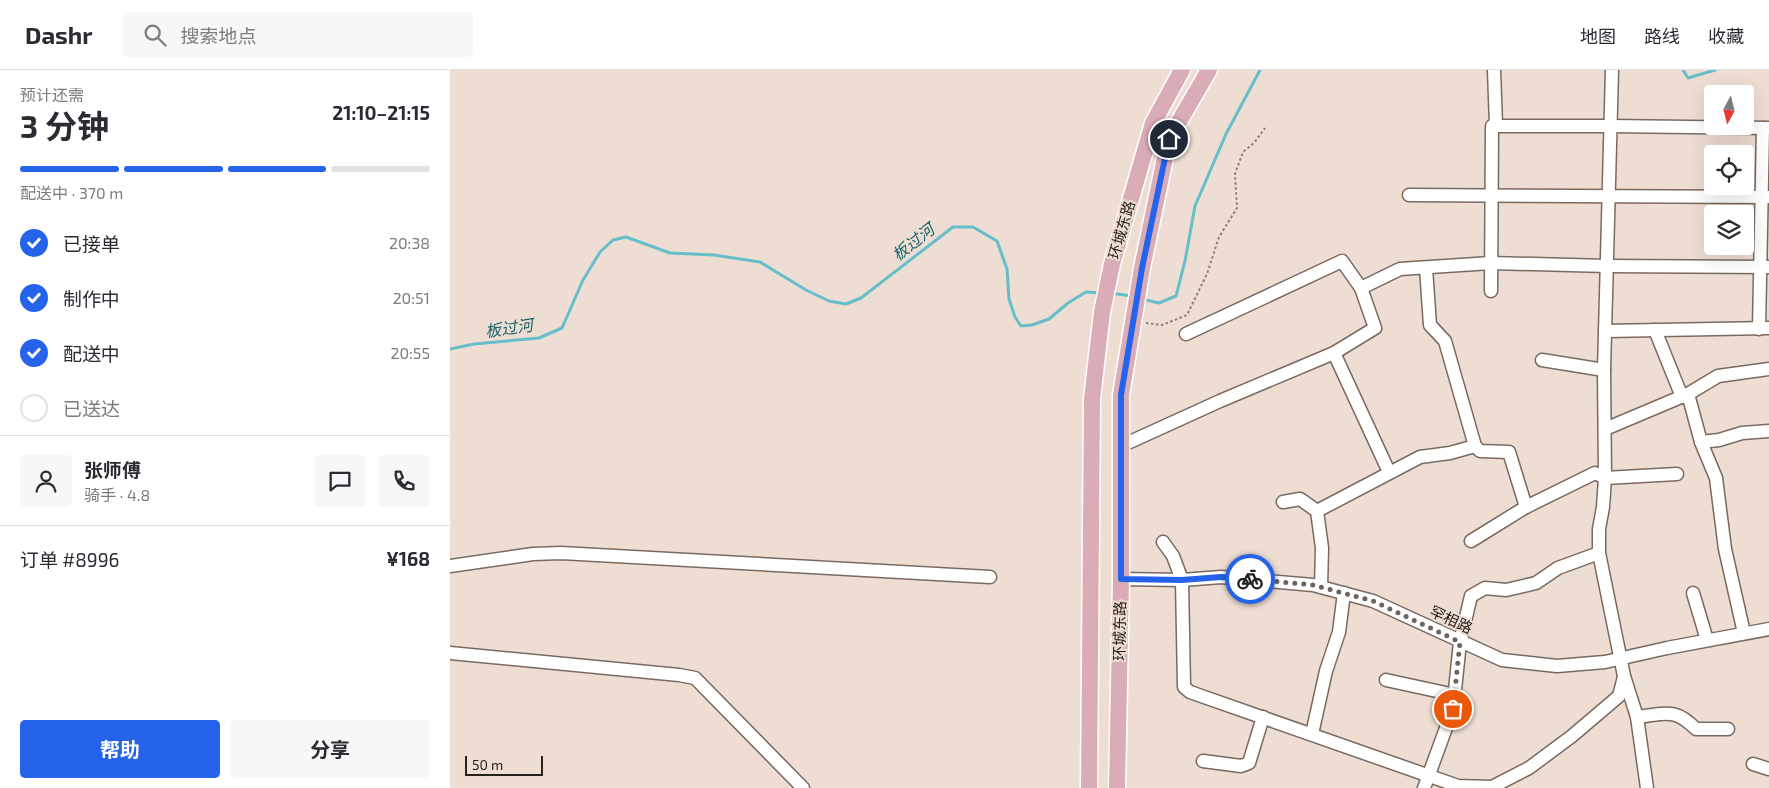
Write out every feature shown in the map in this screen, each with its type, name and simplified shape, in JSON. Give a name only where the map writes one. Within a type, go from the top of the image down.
[{"type":"main road","name":"环城东路","points":[[1089,788],[1092,398],[1102,312],[1112,264],[1153,123],[1182,70]]},
{"type":"main road","name":"环城东路","points":[[1117,788],[1121,579],[1121,395],[1132,319],[1169,139],[1209,70]]},
{"type":"street","points":[[1494,70],[1496,126]]},
{"type":"street","points":[[1612,70],[1604,370],[1605,478],[1599,529],[1600,553],[1624,676],[1637,717],[1647,788]]},
{"type":"street","points":[[1491,291],[1492,126],[1766,128],[1764,329],[1605,331]]},
{"type":"street","points":[[1409,195],[1765,197]]},
{"type":"street","points":[[1121,446],[1220,401],[1334,353],[1375,328],[1361,288],[1342,260],[1186,334]]},
{"type":"street","points":[[1361,288],[1400,269],[1492,264],[1765,267]]},
{"type":"street","points":[[1426,268],[1430,325],[1445,341],[1475,446],[1480,451],[1509,452],[1526,507]]},
{"type":"street","points":[[1655,330],[1685,395],[1716,478],[1725,549],[1744,633]]},
{"type":"street","points":[[1334,353],[1390,472]]},
{"type":"street","points":[[1542,360],[1604,370]]},
{"type":"street","points":[[1605,428],[1685,395],[1718,376],[1769,369]]},
{"type":"street","points":[[1701,442],[1719,440],[1742,433],[1769,431]]},
{"type":"street","points":[[1316,511],[1420,457],[1450,453],[1475,446]]},
{"type":"street","points":[[1471,541],[1526,507],[1595,473],[1605,478],[1677,474]]},
{"type":"street","points":[[1282,502],[1300,499],[1316,511],[1322,548],[1321,587]]},
{"type":"street","points":[[1163,542],[1173,556],[1182,580],[1184,687],[1190,692],[1312,734],[1427,782],[1492,788],[1529,768],[1596,716],[1619,696],[1624,676]]},
{"type":"street","points":[[450,566],[533,554],[560,553],[990,577]]},
{"type":"street","points":[[1427,782],[1453,709],[1460,642],[1471,596],[1485,588],[1506,590],[1536,583],[1558,568],[1600,553]]},
{"type":"street","name":"罕相路","points":[[1121,579],[1182,580],[1221,577],[1321,587],[1373,601],[1502,660],[1557,666],[1605,662],[1769,629]]},
{"type":"street","points":[[1312,734],[1326,671],[1339,632],[1344,593]]},
{"type":"street","points":[[1693,594],[1707,640]]},
{"type":"street","points":[[450,653],[695,678],[803,788]]},
{"type":"street","points":[[1386,680],[1455,695]]},
{"type":"street","points":[[1637,717],[1675,713],[1696,729],[1728,729]]},
{"type":"street","points":[[1203,761],[1241,766],[1248,763],[1263,717]]},
{"type":"street","points":[[1753,764],[1769,769]]},
{"type":"path","points":[[1132,319],[1162,325],[1187,315],[1207,274],[1219,238],[1237,208],[1235,174],[1243,152],[1254,143],[1265,128]]},
{"type":"waterway","name":"板过河","points":[[1142,299],[1159,303],[1176,296],[1185,261],[1195,206],[1226,134],[1260,70]]},
{"type":"waterway","name":"板过河","points":[[1683,70],[1688,78],[1715,70]]},
{"type":"waterway","name":"板过河","points":[[450,349],[474,344],[539,338],[562,328],[583,280],[600,252],[613,240],[626,237],[670,253],[714,255],[760,262],[806,290],[829,301],[846,304],[861,298],[953,227],[973,227],[997,241],[1007,269],[1009,299],[1015,317],[1021,326],[1032,325],[1049,319],[1068,303],[1086,292],[1101,293]]},
{"type":"waterway","name":"板过河","points":[[1110,293],[1131,296]]},
{"type":"way so far","points":[[1250,579],[1313,585],[1373,601],[1460,642],[1453,709]]},
{"type":"route","points":[[1169,139],[1142,268],[1121,395],[1121,579],[1182,580],[1221,577],[1250,579]]}]
